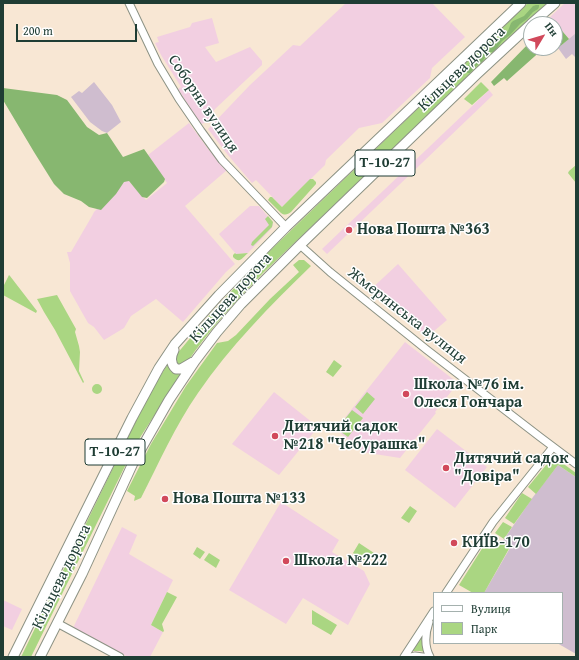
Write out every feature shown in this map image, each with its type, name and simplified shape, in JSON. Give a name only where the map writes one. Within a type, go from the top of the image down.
[{"type":"highway","name":"Т-10-27","points":[[13,657],[132,418],[156,374],[176,344],[219,295],[286,227],[521,3]]},
{"type":"highway","name":"Кільцева дорога","points":[[540,16],[555,3]]},
{"type":"highway","name":"Кільцева дорога","points":[[40,657],[82,574],[133,462],[169,400],[195,361],[217,332],[241,304],[300,245],[523,32]]},
{"type":"highway","points":[[176,344],[172,357],[174,367],[181,369],[195,361]]},
{"type":"main road","name":"Соборна вулиця","points":[[130,3],[154,56],[179,99],[201,131],[222,160],[286,227]]},
{"type":"main road","name":"Жмеринська вулиця","points":[[300,245],[325,268],[421,346],[576,464]]},
{"type":"main road","points":[[447,592],[493,522],[553,447]]},
{"type":"main road","points":[[404,657],[432,614]]},
{"type":"main road","points":[[430,657],[427,651],[426,641],[427,629],[432,614]]},
{"type":"main road","points":[[58,623],[120,657]]},
{"type":"main road","points":[[411,657],[423,657]]},
{"type":"shaded area","points":[[346,3],[432,3],[465,37],[432,68],[430,78],[382,123],[359,128],[326,160],[325,165],[282,207],[256,180],[252,183],[208,129],[250,85],[293,45],[300,46]]},
{"type":"shaded area","points":[[565,3],[576,3],[576,33],[569,39],[563,32],[563,16],[551,16]]},
{"type":"shaded area","points":[[212,18],[219,43],[205,47],[216,62],[250,47],[262,61],[262,65],[215,109],[204,123],[201,124],[178,89],[181,87],[155,43],[159,42],[157,37],[190,27],[192,23]]},
{"type":"shaded area","points":[[576,33],[576,58],[572,54],[566,59],[563,55],[563,44]]},
{"type":"shaded area","points":[[94,82],[112,105],[121,122],[107,133],[90,122],[71,97],[79,91],[82,93]]},
{"type":"shaded area","points":[[489,90],[493,95],[327,254],[322,249]]},
{"type":"shaded area","points":[[189,123],[208,149],[227,170],[185,206],[235,264],[226,272],[183,322],[156,299],[131,316],[124,328],[104,340],[94,327],[88,323],[70,291],[70,263],[67,252],[71,252],[94,212],[127,179],[146,200],[167,183],[148,155]]},
{"type":"shaded area","points":[[250,206],[259,206],[273,222],[273,225],[248,253],[236,254],[219,234]]},
{"type":"shaded area","points":[[398,264],[447,320],[427,337],[369,291]]},
{"type":"shaded area","name":"Школа №76 ім. Олеся Гончара","points":[[405,342],[458,383],[400,458],[362,452],[336,429]]},
{"type":"shaded area","name":"Дитячий садок №218 \"Чебурашка\"","points":[[274,392],[318,427],[279,475],[232,444]]},
{"type":"shaded area","name":"Дитячий садок \"Довіра\"","points":[[437,429],[487,467],[455,508],[405,470]]},
{"type":"shaded area","points":[[558,465],[576,477],[576,654],[559,644],[563,644],[563,592],[485,592],[510,548],[502,542],[533,497]]},
{"type":"shaded area","name":"Школа №222","points":[[281,502],[339,540],[332,552],[364,571],[370,584],[348,625],[303,598],[286,624],[229,590]]},
{"type":"shaded area","points":[[122,527],[137,535],[129,554],[173,580],[151,625],[163,632],[150,657],[128,657],[73,628]]},
{"type":"shaded area","points":[[3,600],[22,609],[12,630],[3,626]]},
{"type":"green space","points":[[528,3],[547,3],[533,16],[523,16],[523,26],[263,273],[222,317],[186,364],[179,366],[175,363],[176,355],[206,319],[256,264]]},
{"type":"green space","points":[[539,5],[539,7],[530,16],[524,16],[533,6]]},
{"type":"green space","points":[[523,16],[523,22],[502,41],[493,52],[489,52],[482,62],[470,73],[466,72],[466,69],[471,62],[481,56],[484,48],[502,37],[508,31],[513,21]]},
{"type":"green space","points":[[563,32],[569,39],[563,44]]},
{"type":"green space","points":[[523,49],[523,56],[535,56],[507,81],[504,78],[494,86],[491,82]]},
{"type":"green space","points":[[481,82],[489,90],[472,105],[464,99]]},
{"type":"green space","points":[[3,88],[57,95],[67,100],[87,127],[99,135],[107,133],[123,157],[144,149],[165,179],[164,182],[147,198],[142,197],[129,181],[124,182],[116,194],[101,210],[89,207],[81,201],[64,194],[54,184],[3,100]]},
{"type":"green space","points":[[576,165],[576,183],[568,173]]},
{"type":"green space","points":[[310,179],[313,179],[316,184],[291,212],[285,215],[282,214],[268,200],[272,197],[282,207]]},
{"type":"green space","points":[[268,216],[273,222],[272,227],[253,246],[251,245],[252,242],[269,225],[265,219]]},
{"type":"green space","points":[[235,253],[248,253],[237,260],[233,257]]},
{"type":"green space","points":[[299,260],[304,260],[311,266],[251,327],[210,376],[182,418],[141,498],[134,501],[135,496],[127,491],[151,444],[186,386],[217,343],[228,341],[236,335],[270,299],[299,272],[293,265]]},
{"type":"green space","points":[[9,275],[37,311],[36,313],[3,295],[3,287]]},
{"type":"green space","points":[[57,295],[76,329],[75,332],[80,352],[79,371],[84,382],[83,383],[37,299]]},
{"type":"green space","points":[[334,360],[342,366],[333,377],[326,372]]},
{"type":"green space","points":[[168,364],[173,372],[176,374],[181,374],[141,436],[128,460],[31,657],[21,657],[153,387]]},
{"type":"green space","points":[[95,384],[99,384],[101,385],[101,393],[95,394],[92,391],[92,387]]},
{"type":"green space","points":[[367,392],[375,399],[363,414],[355,407]]},
{"type":"green space","points":[[352,410],[363,418],[348,437],[337,429]]},
{"type":"green space","points":[[554,457],[576,473],[576,477],[558,465],[536,494],[528,487]]},
{"type":"green space","points":[[522,493],[532,499],[514,524],[505,518]]},
{"type":"green space","points":[[410,506],[417,511],[409,523],[401,518]]},
{"type":"green space","points":[[503,522],[512,527],[504,539],[495,533]]},
{"type":"green space","points":[[490,536],[510,547],[485,592],[471,592],[459,585]]},
{"type":"green space","points":[[359,543],[374,553],[368,563],[353,553]]},
{"type":"green space","points":[[197,547],[205,552],[200,559],[193,554]]},
{"type":"green space","points":[[209,553],[220,560],[216,568],[204,560]]},
{"type":"green space","points":[[167,592],[177,597],[162,624],[163,632],[151,625]]},
{"type":"green space","points":[[312,610],[337,625],[331,635],[312,624]]},
{"type":"green space","points":[[423,631],[422,640],[425,652],[411,651]]},
{"type":"place","name":"Нова Пошта №363","points":[[349,230]]},
{"type":"place","name":"Школа №76 ім. Олеся Гончара","points":[[406,394]]},
{"type":"place","name":"Дитячий садок №218 \"Чебурашка\"","points":[[275,436]]},
{"type":"place","name":"Дитячий садок \"Довіра\"","points":[[446,468]]},
{"type":"place","name":"Нова Пошта №133","points":[[165,499]]},
{"type":"place","name":"КИЇВ-170","points":[[454,543]]},
{"type":"place","name":"Школа №222","points":[[286,561]]}]
